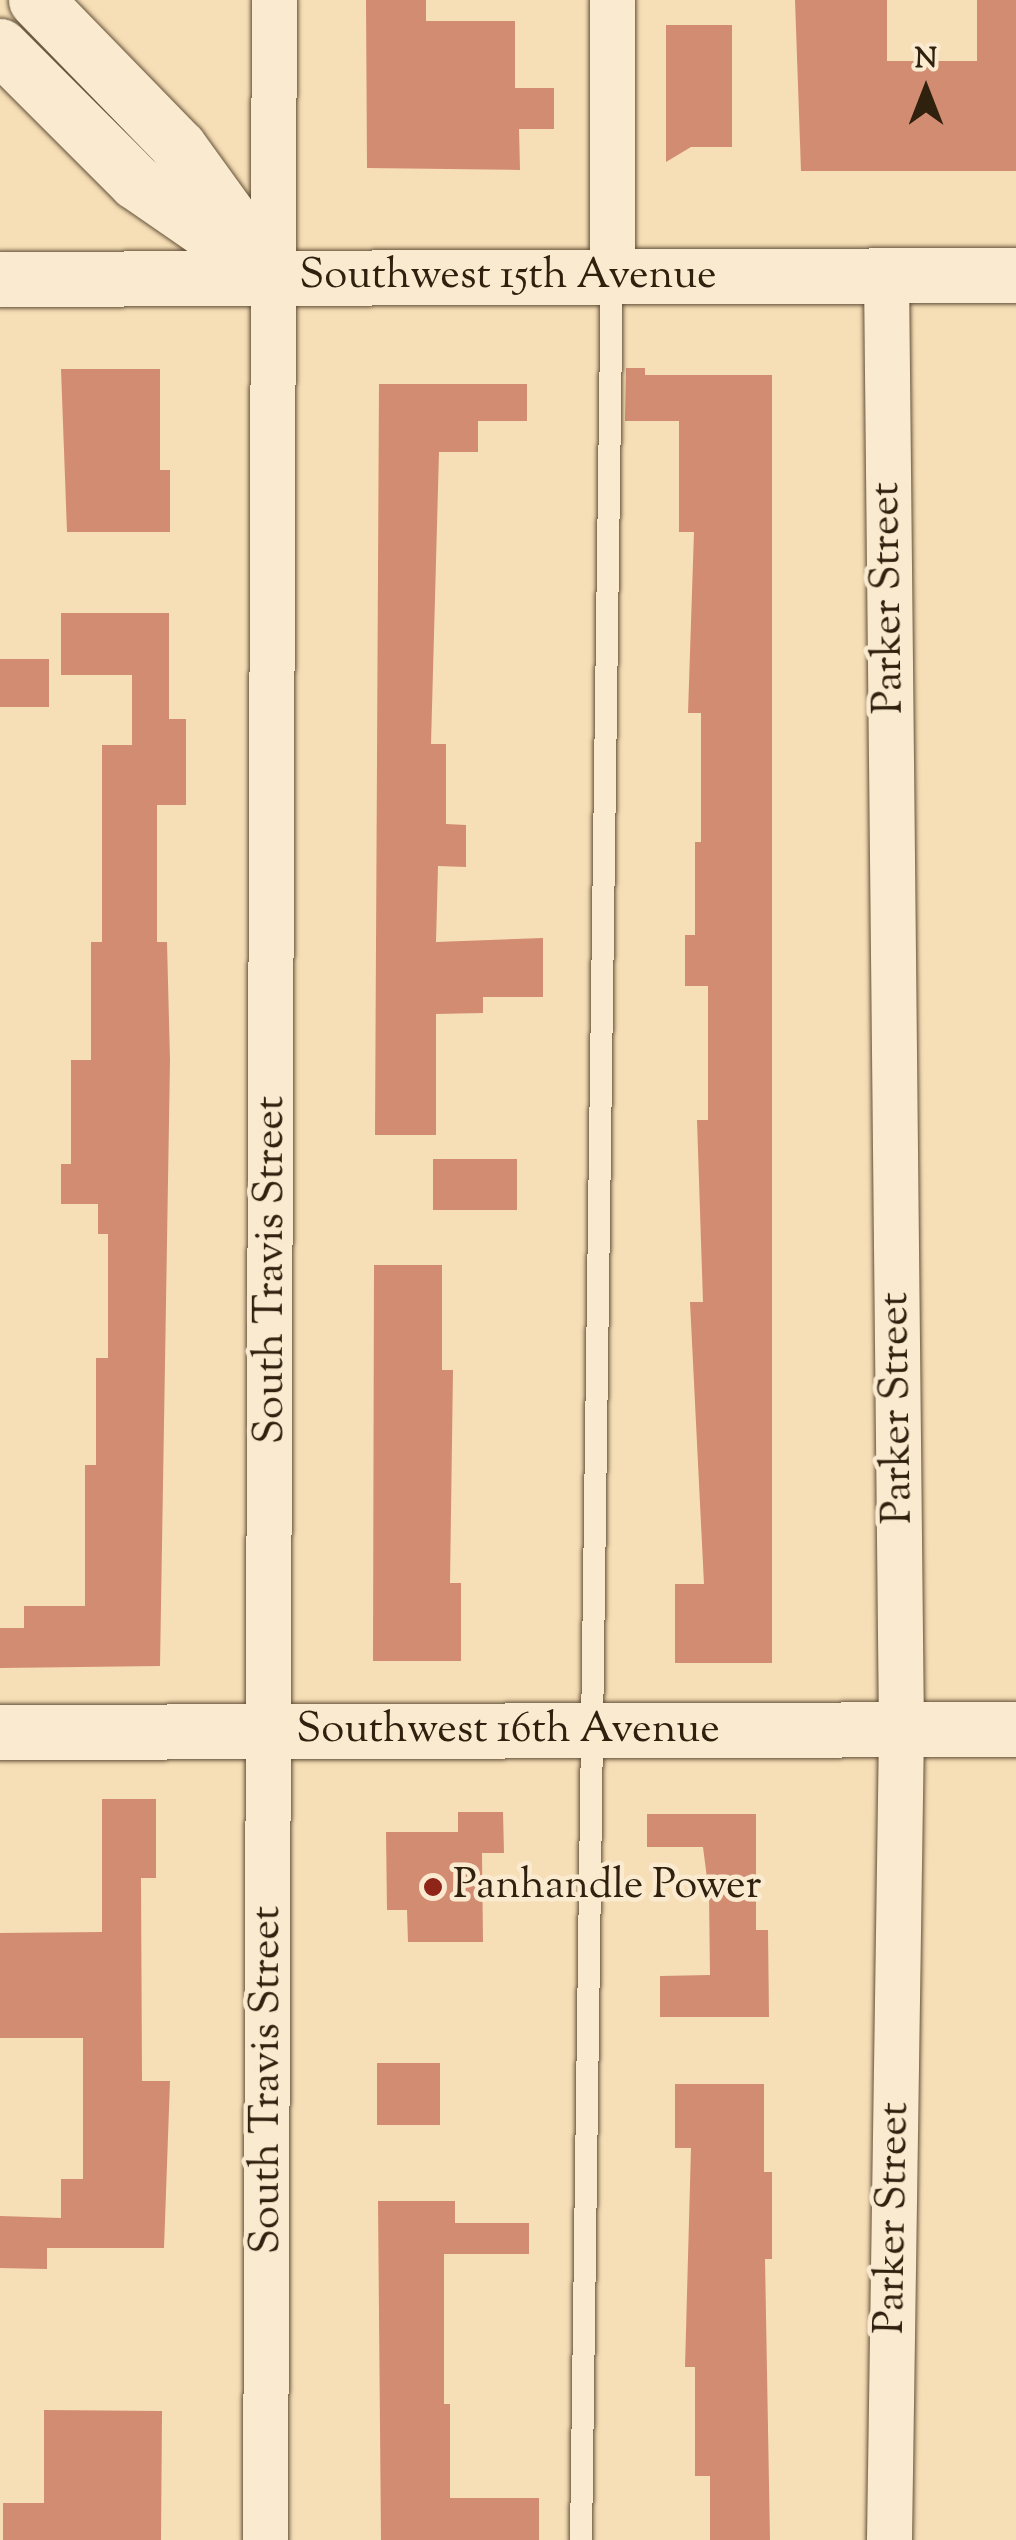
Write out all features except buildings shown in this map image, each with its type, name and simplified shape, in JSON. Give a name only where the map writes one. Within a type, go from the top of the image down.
[{"type":"street","points":[[36,0],[179,147],[274,278]]},
{"type":"street","name":"South Travis Street","points":[[265,2540],[274,0]]},
{"type":"street","points":[[612,0],[612,276]]},
{"type":"street","points":[[0,46],[136,182],[274,278]]},
{"type":"street","name":"Parker Street","points":[[886,275],[901,1730],[889,2540]]},
{"type":"street","name":"Southwest 15th Avenue","points":[[0,278],[1016,275]]},
{"type":"street","name":"Southwest 16th Avenue","points":[[0,1732],[1016,1729]]},
{"type":"lane","points":[[581,2540],[612,276]]},
{"type":"place","name":"Panhandle Power","points":[[433,1887]]}]
